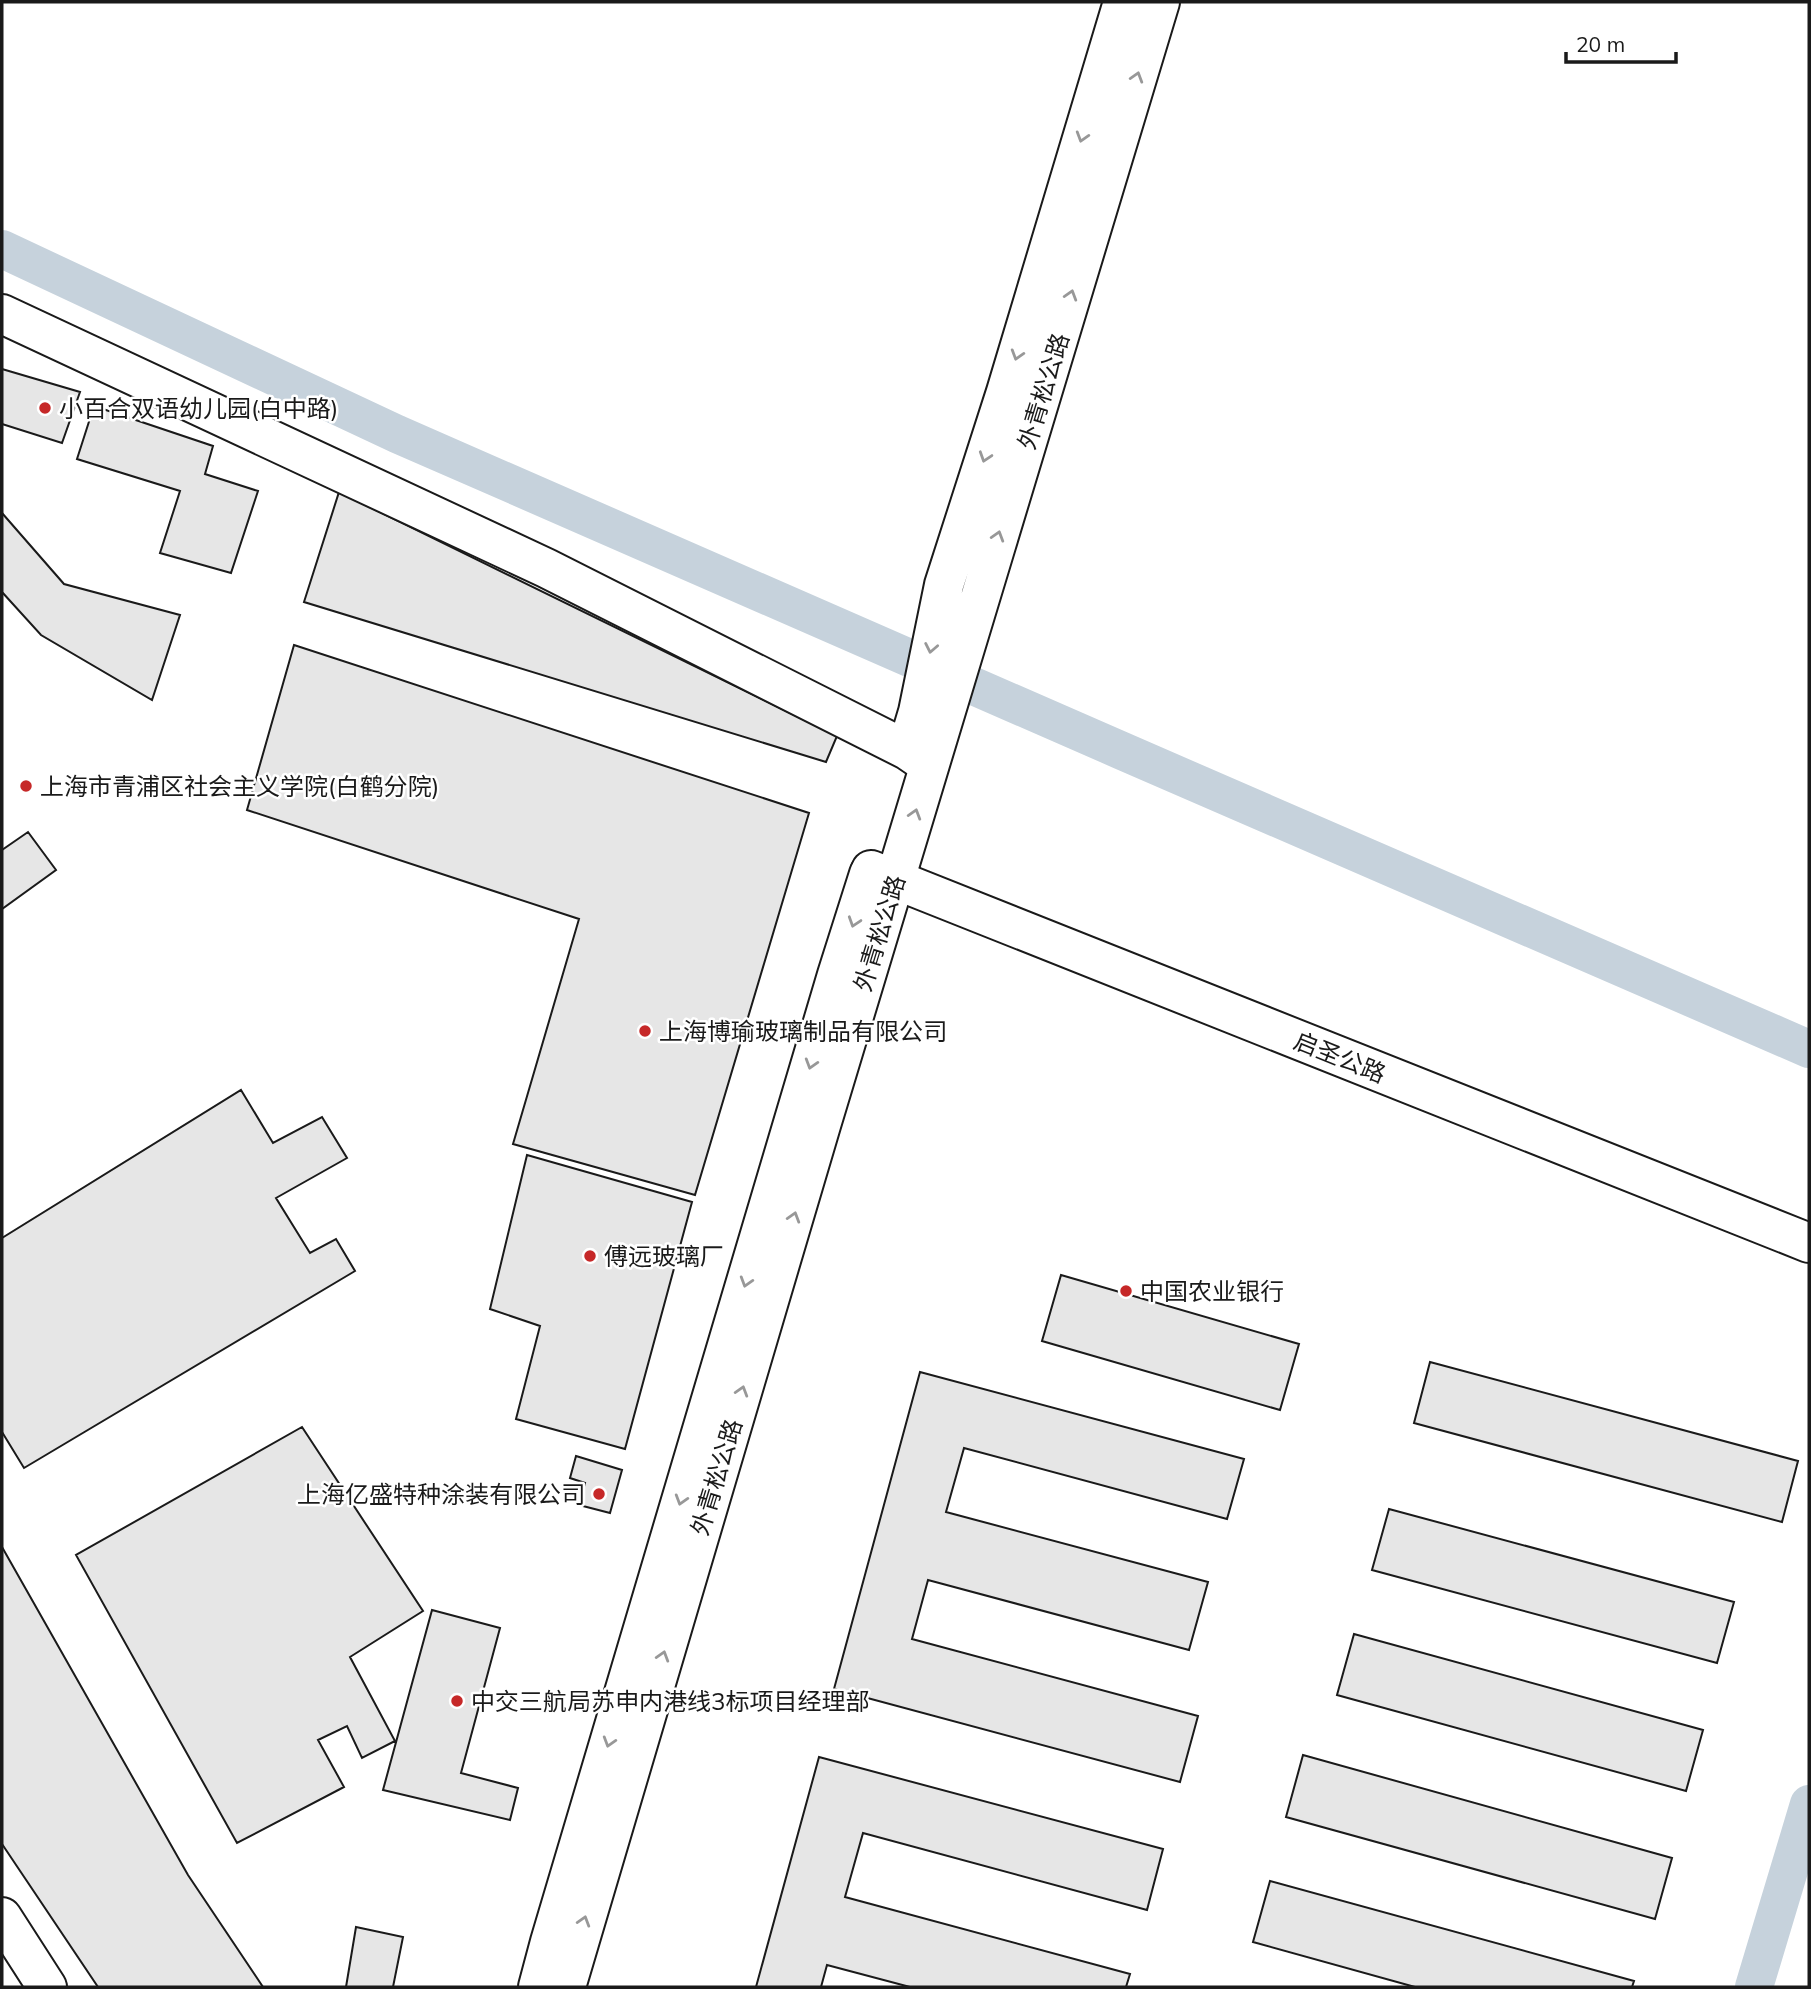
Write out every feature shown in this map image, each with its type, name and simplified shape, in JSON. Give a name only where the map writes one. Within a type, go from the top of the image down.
[{"type":"main road","name":"外青松公路","points":[[930,718],[944,585],[1010,379],[1123,2]]},
{"type":"main road","name":"外青松公路","points":[[566,1987],[918,758],[930,718],[979,601],[1160,2]]},
{"type":"main road","points":[[2,314],[545,568],[918,758]]},
{"type":"main road","name":"外青松公路","points":[[538,1987],[829,1002],[883,875]]},
{"type":"main road","name":"启圣公路","points":[[883,875],[1809,1243]]},
{"type":"main road","points":[[2,1917],[47,1987]]},
{"type":"building","points":[[2,369],[80,392],[62,443],[2,424]]},
{"type":"building","points":[[94,406],[213,446],[205,474],[258,491],[231,573],[160,553],[180,491],[77,459]]},
{"type":"building","points":[[339,492],[837,736],[826,762],[304,602]]},
{"type":"building","points":[[2,513],[64,584],[180,615],[152,700],[41,635],[2,592]]},
{"type":"building","name":"上海博瑜玻璃制品有限公司","points":[[294,645],[809,813],[695,1195],[513,1144],[579,919],[247,810]]},
{"type":"building","points":[[28,832],[56,870],[2,909],[2,850]]},
{"type":"building","points":[[241,1090],[273,1143],[322,1117],[347,1158],[276,1198],[310,1253],[336,1239],[355,1271],[24,1468],[2,1432],[2,1238]]},
{"type":"building","name":"傅远玻璃厂","points":[[527,1155],[692,1202],[625,1449],[516,1419],[540,1326],[490,1309]]},
{"type":"building","points":[[1061,1275],[1299,1344],[1280,1410],[1042,1341]]},
{"type":"building","points":[[1430,1362],[1798,1461],[1782,1522],[1414,1423]]},
{"type":"building","points":[[920,1372],[1244,1459],[1227,1519],[964,1448],[946,1512],[1208,1582],[1189,1650],[928,1580],[912,1639],[1198,1716],[1180,1782],[834,1689]]},
{"type":"building","points":[[302,1427],[423,1611],[350,1657],[395,1741],[362,1758],[347,1726],[318,1740],[344,1787],[237,1843],[76,1555]]},
{"type":"building","name":"上海亿盛特种涂装有限公司","points":[[576,1456],[622,1470],[610,1513],[579,1505],[585,1483],[570,1478]]},
{"type":"building","points":[[1389,1509],[1734,1602],[1717,1663],[1372,1570]]},
{"type":"building","points":[[2,1547],[188,1875],[263,1987],[98,1987],[2,1844]]},
{"type":"building","points":[[432,1610],[500,1628],[461,1773],[518,1788],[510,1820],[383,1790]]},
{"type":"building","points":[[1354,1634],[1703,1730],[1686,1791],[1337,1695]]},
{"type":"building","points":[[1303,1755],[1672,1858],[1655,1919],[1286,1817]]},
{"type":"building","points":[[819,1757],[1163,1849],[1147,1910],[863,1833],[845,1897],[1130,1974],[1126,1987],[910,1987],[827,1965],[821,1987],[756,1987]]},
{"type":"building","points":[[1270,1881],[1634,1981],[1632,1987],[1415,1987],[1253,1942]]},
{"type":"building","points":[[356,1927],[403,1937],[393,1987],[346,1987]]},
{"type":"waterway","points":[[2,249],[397,434],[1809,1049]]},
{"type":"waterway","points":[[1754,1987],[1809,1804]]},
{"type":"place","name":"小百合双语幼儿园(白中路)","points":[[45,408]]},
{"type":"place","name":"上海市青浦区社会主义学院(白鹤分院)","points":[[26,786]]},
{"type":"place","name":"上海博瑜玻璃制品有限公司","points":[[645,1031]]},
{"type":"place","name":"傅远玻璃厂","points":[[590,1256]]},
{"type":"place","name":"中国农业银行","points":[[1126,1291]]},
{"type":"place","name":"上海亿盛特种涂装有限公司","points":[[599,1494]]},
{"type":"place","name":"中交三航局苏申内港线3标项目经理部","points":[[457,1701]]}]
